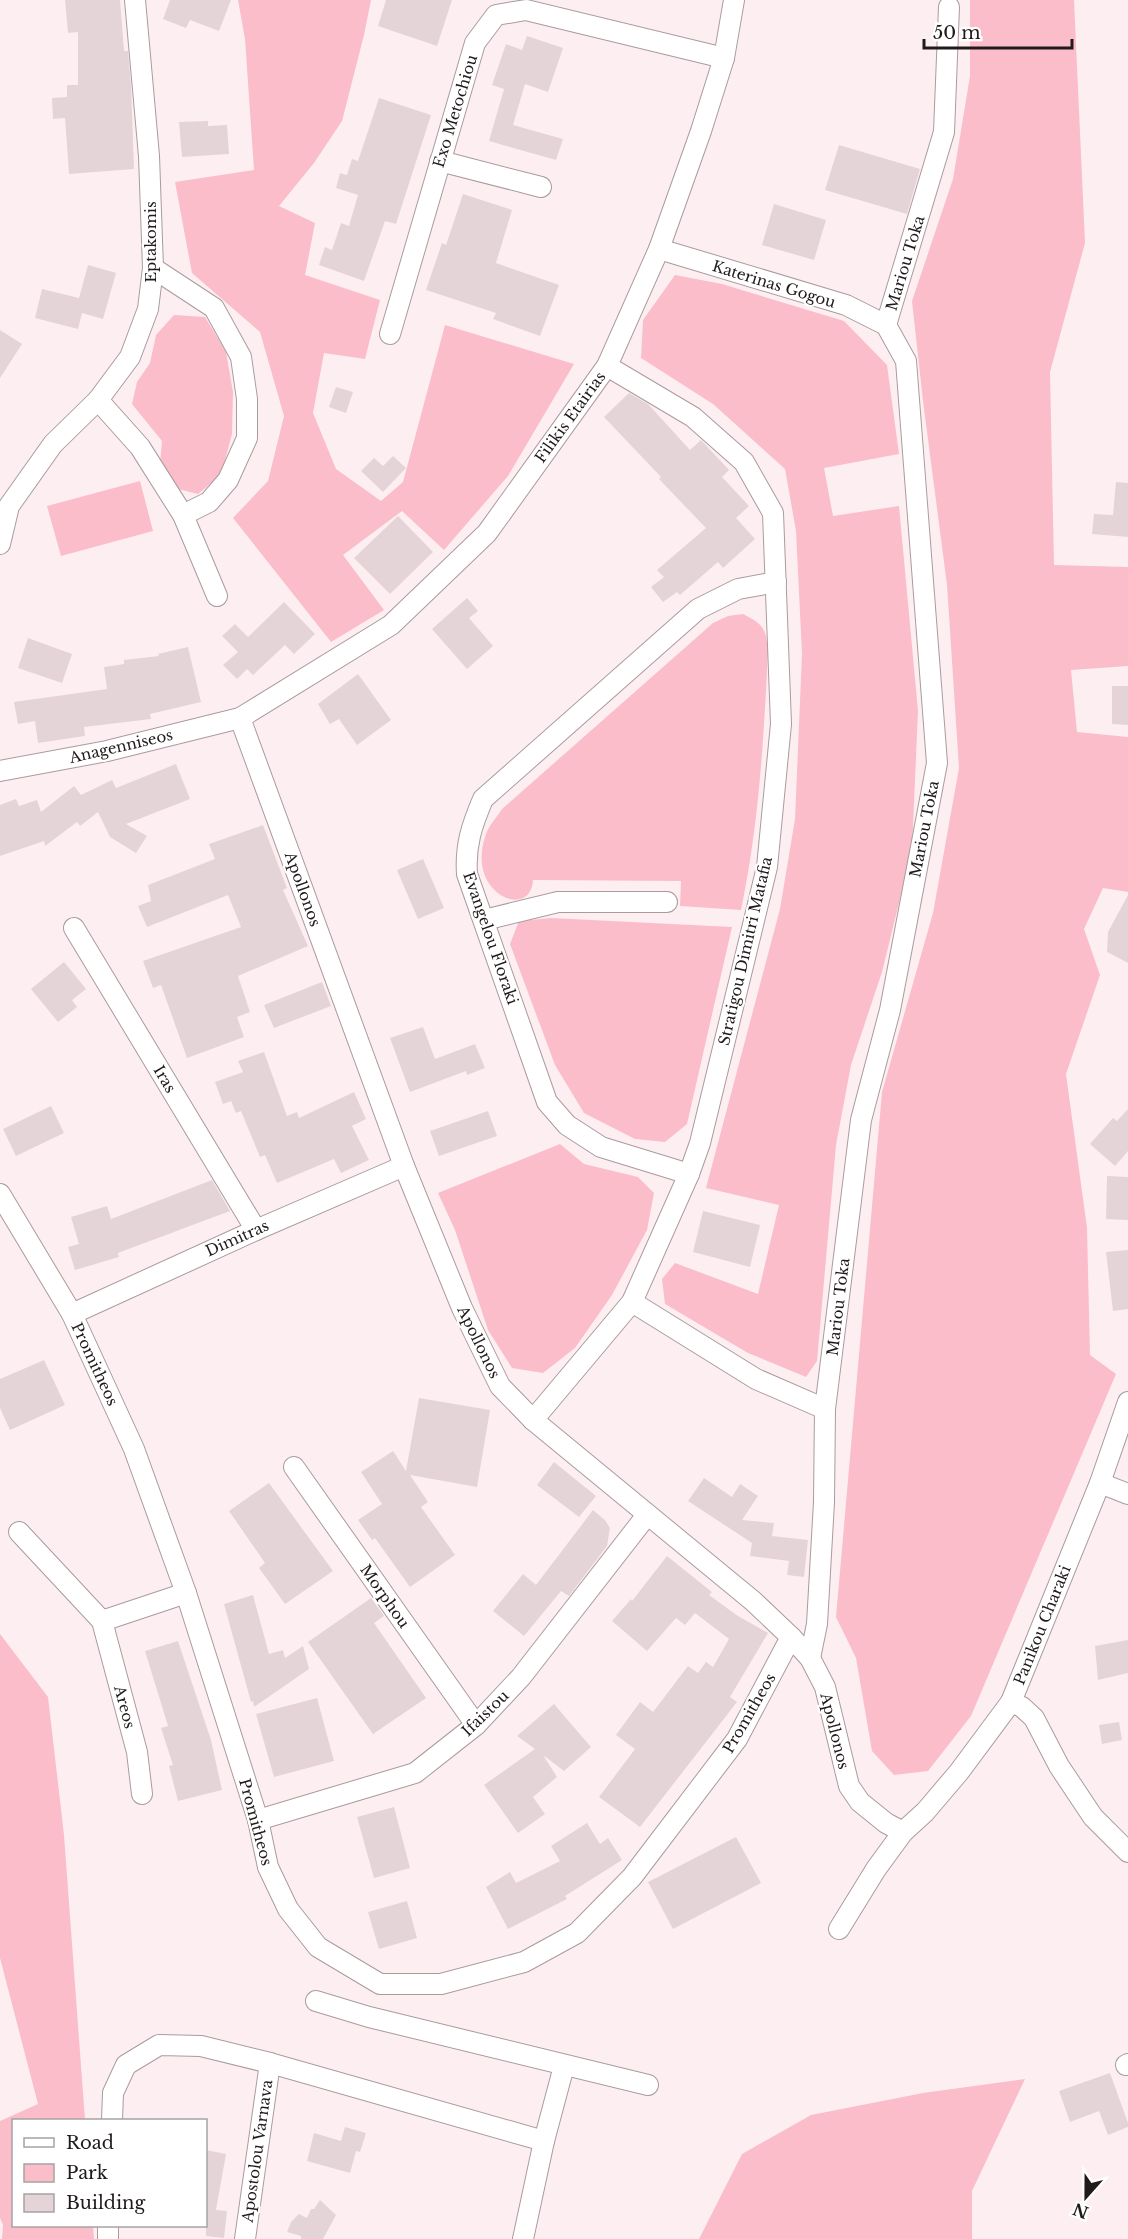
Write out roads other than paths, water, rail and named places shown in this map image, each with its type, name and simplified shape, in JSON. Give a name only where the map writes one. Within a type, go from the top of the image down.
[{"type":"street","name":"Eptakomis","points":[[0,544],[9,506],[53,444],[98,400],[130,357],[148,309],[153,268],[149,156],[135,0]]},
{"type":"street","name":"Filikis Etairias","points":[[240,718],[391,625],[487,532],[607,366],[659,249],[701,132],[724,58],[734,0]]},
{"type":"street","name":"Mariou Toka","points":[[810,1658],[817,1624],[824,1502],[825,1409],[861,1120],[890,1010],[937,763],[906,361],[886,325],[944,132],[949,7]]},
{"type":"street","name":"Exo Metochiou","points":[[390,334],[475,43],[496,15],[526,10],[724,58]]},
{"type":"street","points":[[440,161],[541,187]]},
{"type":"street","name":"Katerinas Gogou","points":[[659,249],[846,305],[886,325]]},
{"type":"street","points":[[153,268],[214,308],[241,357],[247,399],[247,438],[228,480],[209,502],[183,515]]},
{"type":"street","name":"Stratigou Dimitri Matafia","points":[[533,1420],[632,1302],[689,1174],[700,1143],[767,867],[781,724],[773,513],[744,462],[693,417],[607,366]]},
{"type":"street","points":[[98,400],[140,447],[183,515],[217,596]]},
{"type":"street","name":"Evangelou Floraki","points":[[689,1174],[601,1147],[567,1125],[547,1102],[467,874],[466,856],[469,832],[483,799],[698,609],[738,589],[776,582]]},
{"type":"street","name":"Anagenniseos","points":[[0,771],[107,751],[240,718]]},
{"type":"street","name":"Apollonos","points":[[240,718],[404,1166],[462,1308],[500,1386],[533,1420],[753,1601],[810,1658],[825,1687],[849,1786],[860,1802],[886,1823],[903,1832]]},
{"type":"street","points":[[484,920],[558,902],[668,902]]},
{"type":"street","name":"Iras","points":[[74,928],[256,1230]]},
{"type":"street","name":"Dimitras","points":[[72,1314],[256,1230],[404,1166]]},
{"type":"street","name":"Promitheos","points":[[0,1194],[72,1314],[134,1449],[186,1593],[258,1820],[268,1867],[288,1909],[318,1947],[380,1984],[441,1984],[524,1962],[577,1933],[632,1877],[737,1739],[791,1637]]},
{"type":"street","points":[[632,1302],[756,1379],[825,1409]]},
{"type":"street","name":"Panikou Charaki","points":[[1128,1402],[1100,1483],[1011,1702],[1022,1707],[1034,1718],[1059,1766],[1093,1817],[1128,1852]]},
{"type":"street","name":"Morphou","points":[[294,1467],[476,1725]]},
{"type":"street","points":[[1100,1483],[1128,1494]]},
{"type":"street","name":"Ifaistou","points":[[258,1820],[416,1773],[476,1725],[521,1677],[646,1515]]},
{"type":"street","name":"Areos","points":[[19,1532],[102,1621],[137,1752],[142,1794]]},
{"type":"street","points":[[102,1621],[186,1593]]},
{"type":"street","points":[[839,1929],[876,1869],[903,1832],[926,1812],[1011,1702]]},
{"type":"street","points":[[369,2017],[380,1984]]},
{"type":"street","points":[[316,2001],[369,2017],[648,2085]]},
{"type":"street","points":[[112,2119],[113,2093],[126,2065],[159,2044],[201,2046],[270,2063],[544,2140]]},
{"type":"street","name":"Apostolou Varnava","points":[[244,2239],[270,2063]]},
{"type":"street","points":[[523,2239],[544,2140],[564,2066]]}]
